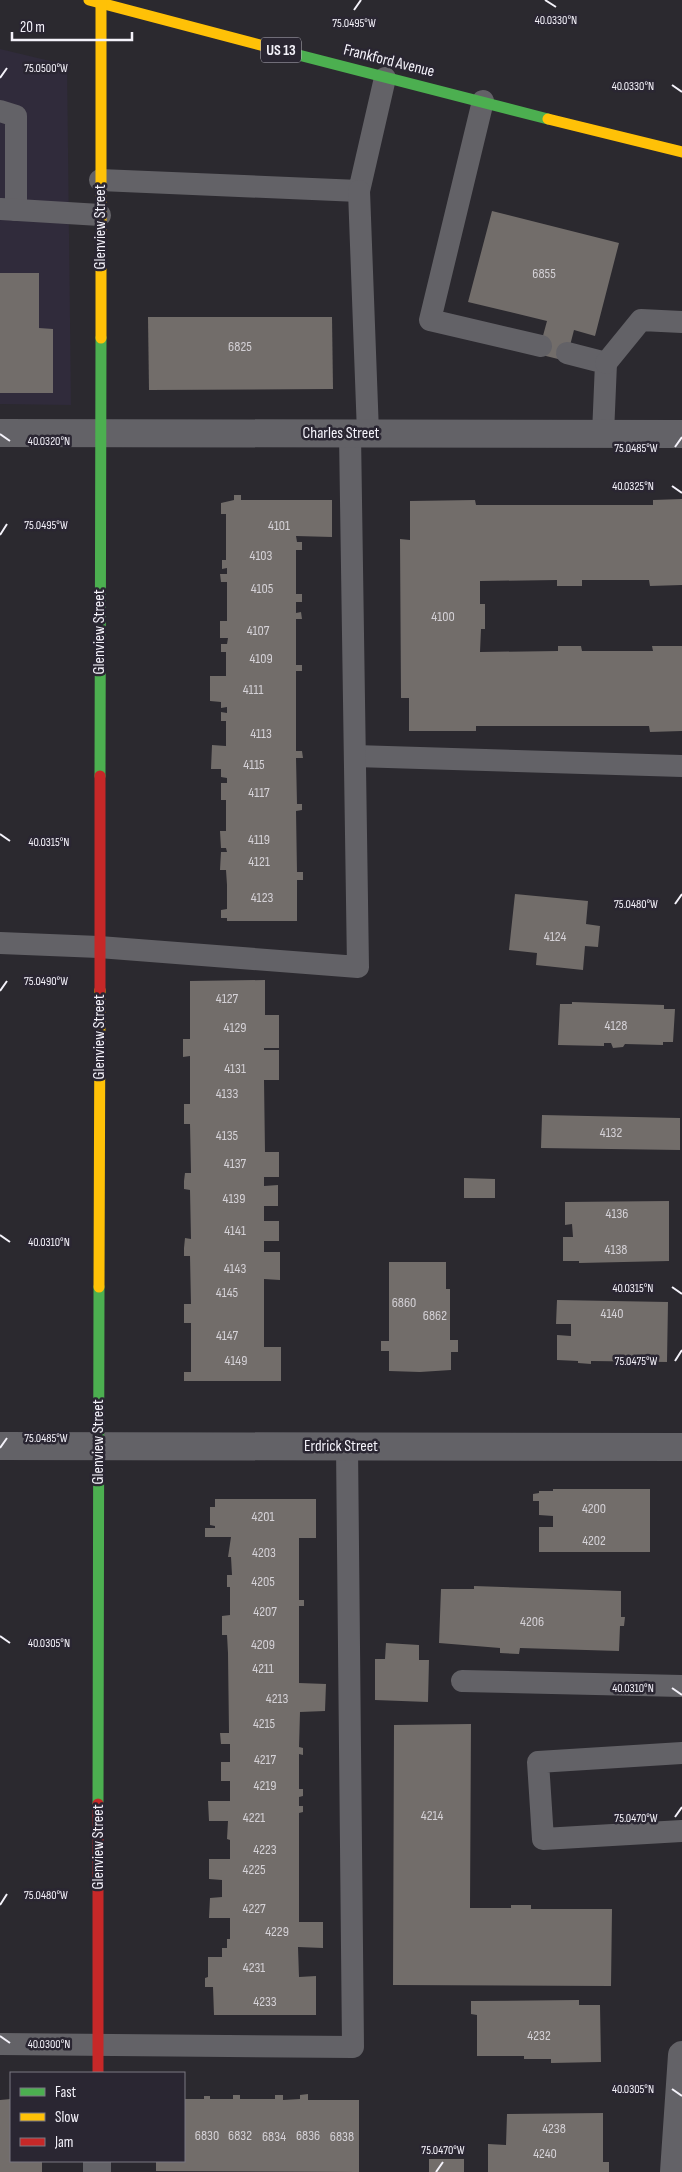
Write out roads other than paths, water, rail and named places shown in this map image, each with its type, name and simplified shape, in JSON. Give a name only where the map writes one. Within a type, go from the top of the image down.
[{"type":"street","name":"Frankford Avenue","points":[[100,1],[385,78],[682,152]]},
{"type":"street","name":"Glenview Street","points":[[98,2072],[100,1]]},
{"type":"street","name":"Charles Street","points":[[0,433],[682,434]]},
{"type":"street","name":"Erdrick Street","points":[[0,1446],[682,1447]]},
{"type":"street","points":[[674,2172],[682,2055]]},
{"type":"lane","points":[[0,943],[99,947],[358,967],[355,756],[359,433],[359,191],[385,78]]},
{"type":"lane","points":[[483,101],[430,320],[540,346]]},
{"type":"lane","points":[[0,111],[16,116],[8,210],[100,215]]},
{"type":"lane","points":[[100,180],[359,191]]},
{"type":"lane","points":[[603,434],[606,363],[641,320],[682,322]]},
{"type":"lane","points":[[567,353],[606,363]]},
{"type":"lane","points":[[355,756],[682,766]]},
{"type":"lane","points":[[0,2044],[353,2047],[347,1446]]},
{"type":"lane","points":[[462,1681],[682,1686]]},
{"type":"lane","points":[[682,1753],[538,1762],[544,1839],[682,1831]]}]
